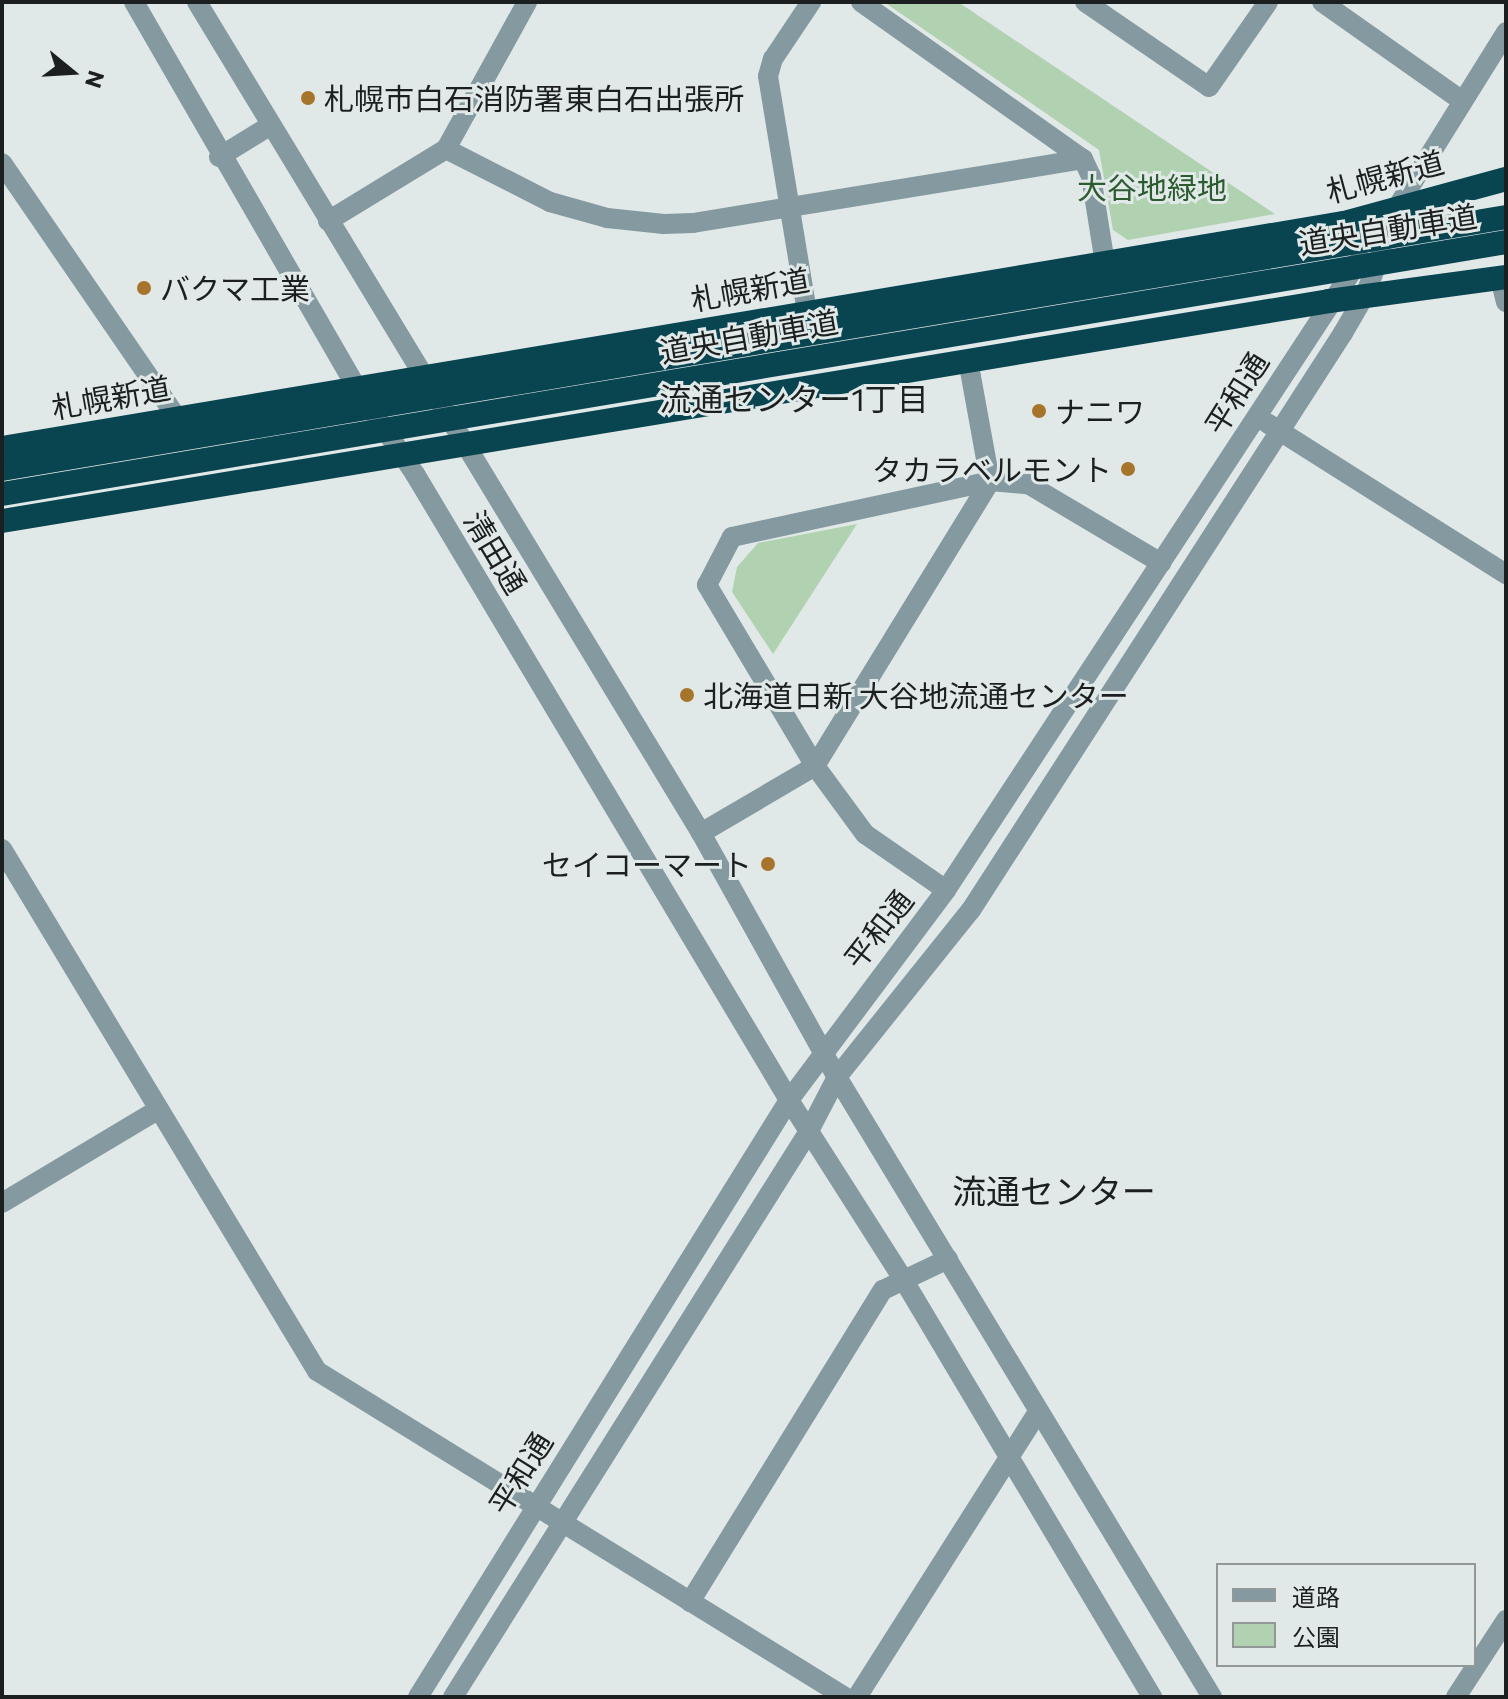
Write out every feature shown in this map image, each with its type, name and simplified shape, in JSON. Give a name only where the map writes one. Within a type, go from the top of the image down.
[{"type":"highway","name":"札幌新道","points":[[2,448],[1344,223],[1506,179]]},
{"type":"highway","points":[[1475,185],[1506,188]]},
{"type":"highway","name":"道央自動車道","points":[[2,469],[1506,217]]},
{"type":"highway","name":"道央自動車道","points":[[2,494],[1506,242]]},
{"type":"highway","points":[[2,521],[404,457],[1365,295],[1503,277]]},
{"type":"street","name":"清田通","points":[[134,2],[219,157],[357,388],[404,457],[789,1100],[903,1279],[1152,1697]]},
{"type":"street","name":"清田通","points":[[197,2],[422,378],[701,833],[837,1077],[1212,1697]]},
{"type":"street","points":[[328,221],[446,149],[527,2]]},
{"type":"street","points":[[807,312],[768,76],[811,2]]},
{"type":"street","points":[[861,2],[1083,159],[1091,176],[1105,263]]},
{"type":"street","points":[[1085,2],[1209,87],[1268,2]]},
{"type":"street","points":[[1322,2],[1461,100]]},
{"type":"street","name":"平和通","points":[[418,1697],[789,1100],[823,1049],[946,890],[1257,417],[1329,301],[1399,206],[1461,100],[1506,32]]},
{"type":"street","points":[[219,157],[271,125]]},
{"type":"street","points":[[446,149],[526,192],[607,218],[693,223],[1083,159]]},
{"type":"street","points":[[2,163],[178,419]]},
{"type":"street","name":"平和通","points":[[453,1697],[809,1131],[837,1077],[971,910],[1365,295],[1399,206]]},
{"type":"street","points":[[1503,277],[1506,302]]},
{"type":"street","points":[[701,833],[815,766],[990,481],[968,360]]},
{"type":"street","points":[[1257,417],[1506,574]]},
{"type":"street","points":[[946,890],[865,834],[815,766],[707,585],[732,537],[990,481],[1028,484],[1161,563]]},
{"type":"street","points":[[2,849],[156,1111],[317,1371],[845,1697]]},
{"type":"street","points":[[2,1203],[156,1111]]},
{"type":"street","points":[[690,1602],[883,1290],[948,1259]]},
{"type":"street","points":[[857,1697],[1038,1412]]},
{"type":"street","points":[[1476,1666],[1506,1620]]},
{"type":"street","points":[[1456,1697],[1475,1667]]},
{"type":"green space","name":"大谷地緑地","points":[[884,2],[958,2],[1275,214],[1128,240],[1113,230],[1099,150]]},
{"type":"green space","points":[[857,524],[773,654],[732,592],[737,567],[758,543]]},
{"type":"place","name":"札幌市白石消防署東白石出張所","points":[[308,98]]},
{"type":"place","name":"バクマ工業","points":[[144,288]]},
{"type":"place","name":"ナニワ","points":[[1039,411]]},
{"type":"place","name":"タカラベルモント","points":[[1128,469]]},
{"type":"place","name":"北海道日新 大谷地流通センター","points":[[687,695]]},
{"type":"place","name":"セイコーマート","points":[[768,864]]},
{"type":"district","name":"流通センター1丁目","points":[[794,398]]},
{"type":"district","name":"流通センター","points":[[1054,1191]]}]
